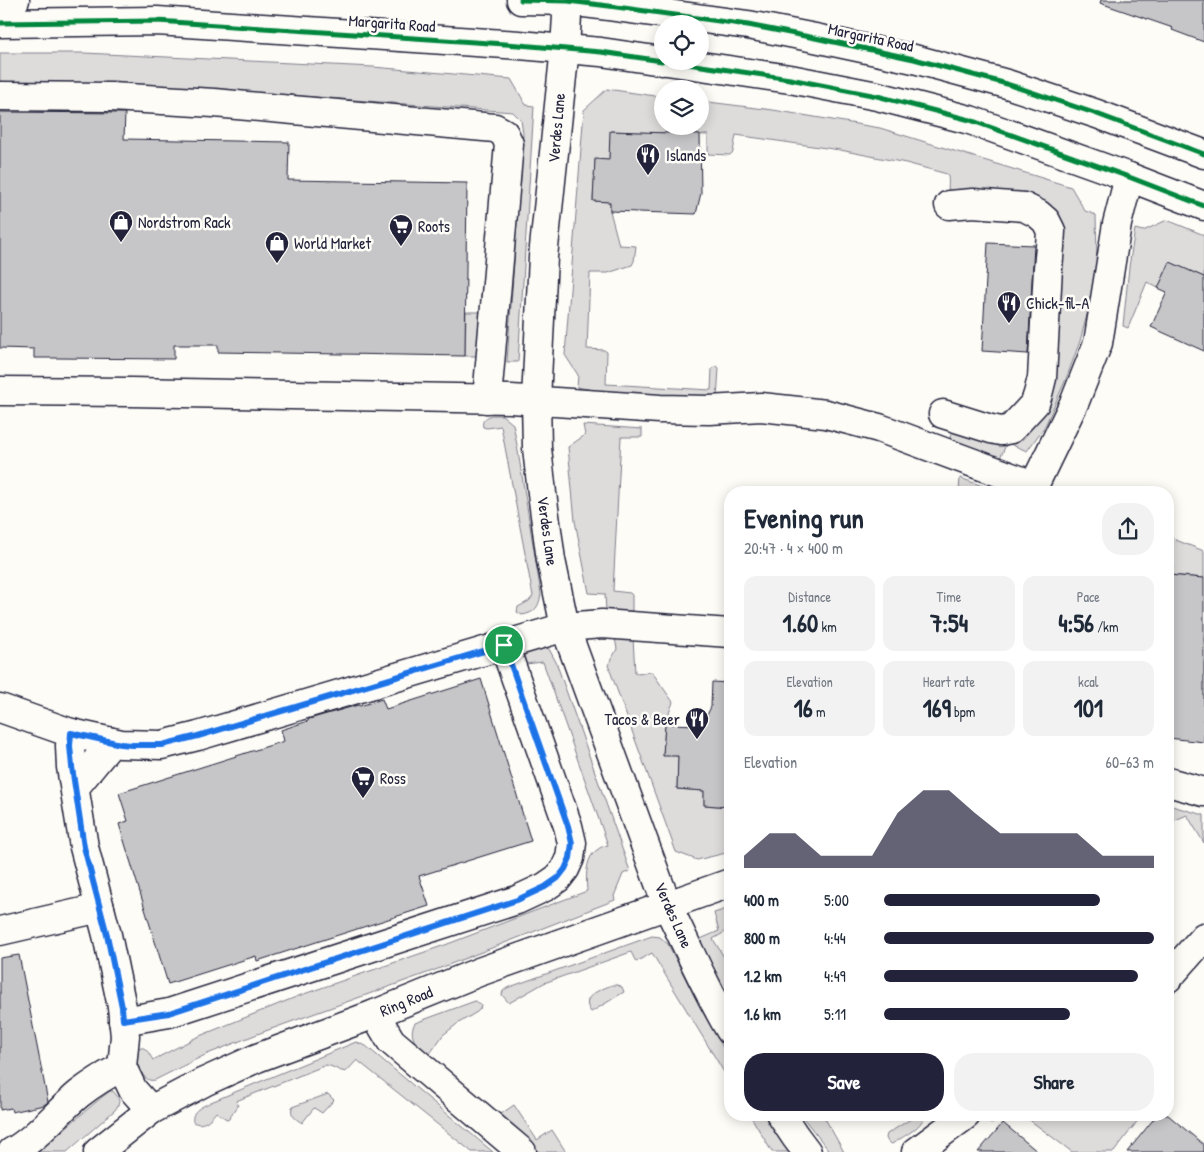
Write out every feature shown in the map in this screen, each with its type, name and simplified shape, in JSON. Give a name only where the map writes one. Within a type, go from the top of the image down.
[{"type":"main road","points":[[0,2],[12,2],[15,0]]},
{"type":"main road","name":"Margarita Road","points":[[521,0],[568,1],[748,25],[914,59],[1007,84],[1097,114],[1204,154]]},
{"type":"main road","name":"Verdes Lane","points":[[568,1],[543,257],[536,400],[537,448],[551,560],[565,627],[668,905],[724,1020]]},
{"type":"main road","name":"Margarita Road","points":[[0,24],[157,21],[564,48],[654,59]]},
{"type":"main road","points":[[709,67],[790,79],[877,96],[970,120],[1204,206]]},
{"type":"main road","points":[[0,96],[111,97],[214,103],[495,128],[504,134],[509,144],[487,399]]},
{"type":"main road","points":[[1033,486],[1075,401],[1098,343],[1117,224],[1129,177]]},
{"type":"main road","points":[[943,414],[1001,431],[1010,429],[1034,403],[1042,378],[1051,231],[1046,221],[1038,214],[1024,208],[973,203],[950,205]]},
{"type":"main road","points":[[0,392],[140,392],[536,400],[625,408],[709,410],[761,407],[826,414],[879,428],[1024,486]]},
{"type":"main road","points":[[0,708],[71,733],[121,744],[162,745],[565,627],[602,624],[724,633]]},
{"type":"main road","points":[[123,1020],[169,1013],[389,942],[517,900],[545,887],[558,878],[570,858],[572,843],[565,817],[504,645]]},
{"type":"main road","points":[[71,733],[72,767],[84,847],[107,935],[122,1007],[125,1036],[122,1067],[133,1090],[151,1110]]},
{"type":"main road","points":[[75,787],[112,742]]},
{"type":"main road","points":[[1174,784],[1204,792]]},
{"type":"main road","name":"Ring Road","points":[[98,1152],[151,1110],[204,1082],[257,1058],[375,1014],[479,972],[724,885]]},
{"type":"main road","points":[[0,931],[100,908]]},
{"type":"main road","points":[[1174,972],[1203,941]]},
{"type":"main road","points":[[375,1014],[391,1041],[522,1152]]},
{"type":"main road","points":[[12,1152],[30,1140],[78,1094],[99,1078],[122,1067]]},
{"type":"main road","points":[[785,1121],[807,1152]]},
{"type":"main road","points":[[916,1152],[958,1121]]},
{"type":"shaded area","points":[[0,53],[84,53],[373,67],[511,79],[526,105],[534,106],[518,362],[507,362],[523,134],[521,120],[513,112],[112,84],[0,86]]},
{"type":"shaded area","points":[[607,89],[654,96],[654,133],[611,131],[609,160],[595,160],[593,201],[610,202],[610,211],[619,245],[636,246],[632,265],[608,273],[590,273],[587,349],[604,350],[607,352],[606,384],[711,390],[712,369],[717,366],[719,368],[717,399],[608,393],[577,387],[578,375],[565,355],[584,110]]},
{"type":"shaded area","points":[[709,102],[773,110],[880,128],[1071,187],[1085,211],[1096,215],[1097,261],[1092,296],[1080,341],[1066,379],[1045,426],[1027,451],[1010,444],[1006,445],[1000,458],[950,440],[951,428],[1029,417],[1053,218],[949,193],[947,174],[906,163],[840,150],[736,135],[733,152],[730,155],[708,154]]},
{"type":"shaded area","points":[[1167,220],[1204,235],[1204,277],[1170,262],[1158,288],[1147,282],[1128,328],[1123,326],[1135,229],[1143,231]]},
{"type":"shaded area","points":[[466,312],[483,312],[480,356],[465,356]]},
{"type":"shaded area","points":[[491,415],[502,415],[513,424],[541,594],[536,609],[522,615],[517,612],[518,607],[529,601],[533,596],[501,426],[483,427],[483,421]]},
{"type":"shaded area","points":[[583,425],[642,429],[642,437],[621,437],[613,591],[630,593],[632,595],[632,611],[606,611],[605,594],[589,593],[575,521],[568,447],[585,435]]},
{"type":"shaded area","points":[[960,478],[983,486],[959,486]]},
{"type":"shaded area","points":[[1174,539],[1204,551],[1204,578],[1174,575]]},
{"type":"shaded area","points":[[615,638],[633,638],[635,673],[652,672],[673,702],[665,724],[663,755],[678,756],[677,789],[704,791],[704,805],[724,807],[724,853],[697,860],[676,852],[608,665],[617,649]]},
{"type":"shaded area","points":[[540,645],[549,649],[556,662],[630,871],[623,874],[614,896],[615,900],[430,972],[260,1033],[205,1055],[155,1080],[145,1077],[135,1059],[138,1048],[145,1049],[153,1060],[197,1037],[301,995],[445,945],[587,891],[587,869],[590,858],[598,849],[608,845],[543,662],[526,664],[523,651]]},
{"type":"shaded area","points":[[1174,807],[1204,815],[1204,843],[1187,815],[1174,821]]},
{"type":"shaded area","points":[[724,910],[724,933],[713,939],[724,957],[724,989],[698,940],[719,931],[714,913]]},
{"type":"shaded area","points":[[652,936],[660,937],[668,944],[724,1049],[724,1072],[652,953],[636,962],[631,952],[544,983],[509,1003],[502,995],[503,991]]},
{"type":"shaded area","points":[[612,985],[622,987],[624,992],[591,1012],[588,1002],[592,994]]},
{"type":"shaded area","points":[[475,1001],[481,1005],[480,1009],[443,1035],[429,1055],[423,1054],[413,1035],[412,1031],[415,1023]]},
{"type":"shaded area","points":[[356,1042],[366,1046],[493,1152],[472,1152],[357,1060],[346,1072],[326,1065],[236,1101],[238,1106],[228,1120],[216,1112],[209,1120],[203,1123],[193,1122],[195,1112],[211,1102]]},
{"type":"shaded area","points":[[113,1091],[119,1100],[115,1110],[67,1152],[37,1152],[102,1097]]},
{"type":"shaded area","points":[[328,1094],[334,1100],[322,1113],[314,1108],[302,1123],[292,1115],[292,1107]]},
{"type":"shaded area","points":[[514,1105],[537,1140],[552,1130],[566,1152],[539,1152],[498,1116]]},
{"type":"shaded area","points":[[754,1121],[770,1121],[793,1152],[772,1152]]},
{"type":"shaded area","points":[[806,1121],[826,1121],[844,1152],[830,1152]]},
{"type":"shaded area","points":[[908,1121],[922,1121],[916,1128],[892,1144],[886,1138],[887,1134]]},
{"type":"shaded area","points":[[1031,1121],[1137,1121],[1114,1152],[1072,1152]]},
{"type":"building","points":[[1101,0],[1204,0],[1204,42],[1172,30],[1173,28],[1100,3]]},
{"type":"building","points":[[0,112],[125,113],[124,139],[289,142],[288,180],[467,183],[465,356],[218,352],[218,345],[174,345],[174,359],[34,358],[34,349],[0,348]]},
{"type":"building","name":"Islands","points":[[610,131],[654,132],[654,135],[700,135],[701,193],[696,214],[610,211],[610,202],[593,201],[595,159],[609,160]]},
{"type":"building","name":"Chick-fil-A","points":[[988,243],[1034,245],[1028,354],[982,351]]},
{"type":"building","points":[[1170,262],[1204,277],[1204,351],[1151,327],[1167,292],[1158,288]]},
{"type":"building","points":[[1174,576],[1204,578],[1204,742],[1174,739]]},
{"type":"building","name":"Ross","points":[[481,679],[531,841],[419,876],[429,906],[257,961],[256,956],[168,984],[119,824],[128,821],[119,793],[284,741],[281,730],[309,719],[382,699],[386,709]]},
{"type":"building","name":"Tacos & Beer","points":[[712,682],[724,683],[724,807],[704,805],[704,791],[677,789],[678,756],[663,756],[665,724],[702,725],[711,707]]},
{"type":"building","points":[[19,955],[48,1102],[44,1105],[12,1112],[11,1108],[0,1110],[0,958]]},
{"type":"building","points":[[1174,1120],[1204,1145],[1204,1152],[1127,1152],[1152,1121]]},
{"type":"building","points":[[1003,1123],[1038,1152],[978,1152]]},
{"type":"cycle path","points":[[521,0],[568,1],[748,25],[914,59],[1007,84],[1097,114],[1204,154]]},
{"type":"cycle path","points":[[0,23],[157,21],[519,45],[601,52],[654,60]]},
{"type":"cycle path","points":[[709,67],[790,79],[877,96],[970,120],[1204,206]]},
{"type":"place","name":"Islands","points":[[648,176]]},
{"type":"place","name":"Nordstrom Rack","points":[[121,243]]},
{"type":"place","name":"Roots","points":[[401,247]]},
{"type":"place","name":"World Market","points":[[277,264]]},
{"type":"place","name":"Chick-fil-A","points":[[1009,324]]},
{"type":"place","name":"Tacos & Beer","points":[[697,740]]},
{"type":"place","name":"Ross","points":[[363,799]]},
{"type":"route","points":[[504,645],[568,826],[572,843],[570,858],[558,878],[545,887],[517,900],[389,942],[169,1013],[123,1020],[107,935],[84,847],[73,780],[70,746],[71,733],[121,744],[162,745],[260,718],[504,645]]}]
